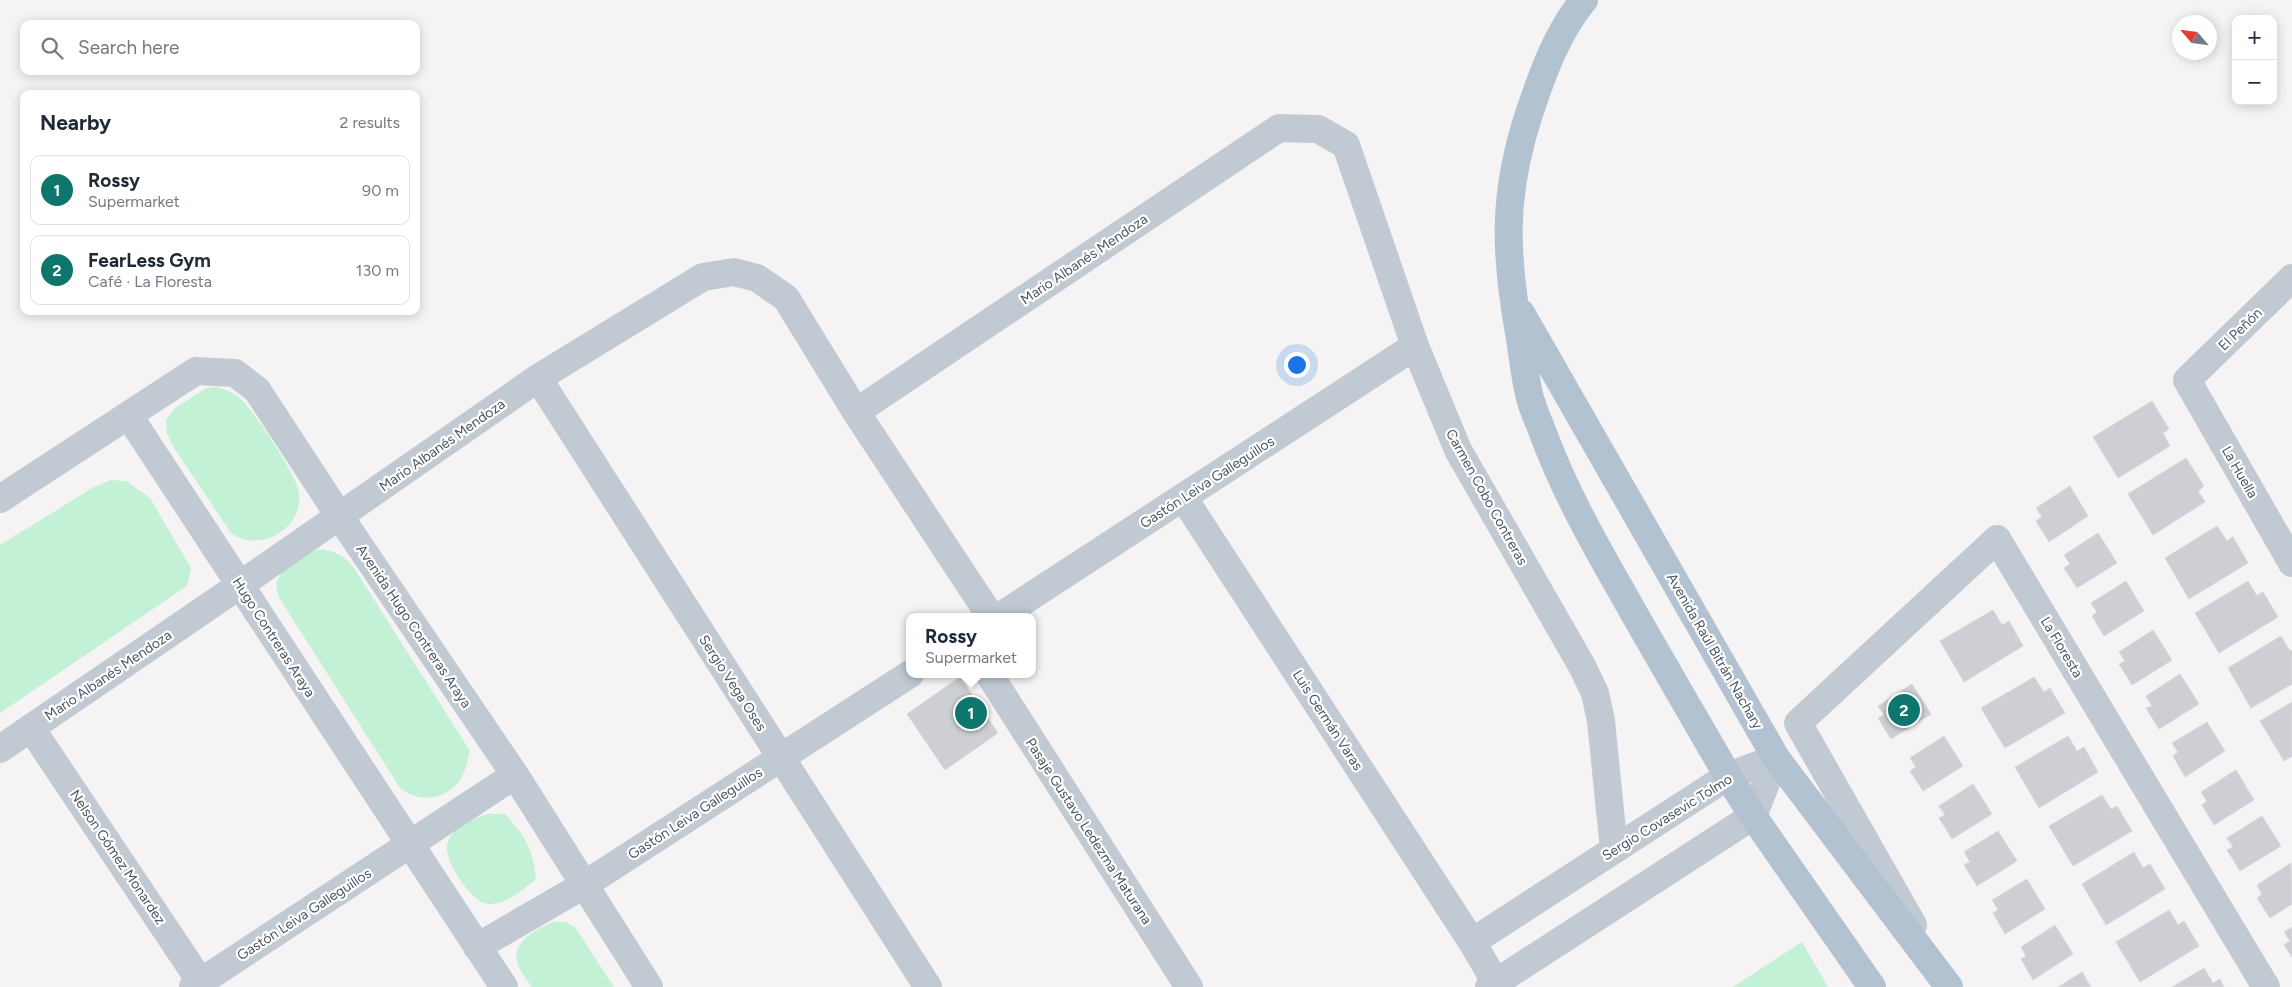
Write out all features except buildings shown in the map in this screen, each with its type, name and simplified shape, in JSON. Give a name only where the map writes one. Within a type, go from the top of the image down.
[{"type":"main road","name":"Avenida Raúl Bitrán Nachary","points":[[1584,0],[1576,9],[1552,53],[1538,86],[1523,133],[1514,170],[1508,211],[1507,253],[1512,296],[1530,398],[1554,464],[1583,524],[1728,776],[1753,816],[1872,987]]},
{"type":"main road","name":"Avenida Raúl Bitrán Nachary","points":[[1512,296],[1776,758],[1948,985]]},
{"type":"street","name":"Mario Albanés Mendoza","points":[[856,412],[1280,128],[1318,129]]},
{"type":"street","name":"Carmen Cobo Contreras","points":[[1318,129],[1346,146],[1415,346],[1458,450],[1582,666],[1595,693],[1601,720],[1614,850]]},
{"type":"street","name":"Mario Albanés Mendoza","points":[[0,749],[538,378],[703,277],[734,272],[757,278],[786,298],[856,412],[988,613]]},
{"type":"street","name":"El Peñón","points":[[2187,380],[2292,278]]},
{"type":"street","name":"Gastón Leiva Galleguillos","points":[[1005,613],[1415,346]]},
{"type":"street","name":"Avenida Hugo Contreras Araya","points":[[129,416],[196,371],[235,374],[257,390],[515,775],[649,987]]},
{"type":"street","name":"Sergio Vega Oses","points":[[538,378],[928,987]]},
{"type":"street","name":"La Huella","points":[[2187,380],[2292,563]]},
{"type":"street","points":[[0,498],[129,416]]},
{"type":"street","name":"Hugo Contreras Araya","points":[[129,416],[504,987]]},
{"type":"street","name":"Luis Germán Varas","points":[[1183,497],[1472,942],[1493,985]]},
{"type":"street","name":"La Floresta","points":[[1948,985],[1798,723],[1997,539],[2266,987]]},
{"type":"street","name":"Gastón Leiva Galleguillos","points":[[477,947],[584,885],[906,677]]},
{"type":"street","name":"Pasaje Gustavo Ledezma Maturana","points":[[992,678],[1189,987]]},
{"type":"street","name":"Nelson Gómez Monardez","points":[[31,728],[199,985]]},
{"type":"street","name":"Sergio Covasevic Tolmo","points":[[1472,942],[1728,776],[1776,758]]},
{"type":"street","points":[[1493,985],[1753,816],[1776,758]]},
{"type":"street","name":"Gastón Leiva Galleguillos","points":[[199,985],[515,775]]},
{"type":"green space","points":[[217,387],[232,393],[244,402],[276,446],[297,485],[299,506],[295,517],[287,527],[267,539],[255,541],[242,539],[231,533],[174,448],[167,433],[166,420],[174,409],[206,388]]},
{"type":"green space","points":[[111,480],[126,481],[150,498],[191,568],[187,586],[0,713],[0,545],[94,487]]},
{"type":"green space","points":[[319,549],[339,554],[354,568],[470,751],[462,777],[451,790],[444,794],[429,798],[414,796],[400,788],[278,596],[276,583],[288,560]]},
{"type":"green space","points":[[488,814],[505,814],[518,829],[533,859],[536,879],[508,899],[489,904],[482,902],[467,890],[454,871],[447,852],[447,845],[453,833],[469,821]]},
{"type":"green space","points":[[553,922],[565,922],[575,927],[614,987],[532,987],[519,967],[517,951],[520,944],[531,933]]},
{"type":"green space","points":[[1802,942],[1828,987],[1733,987]]},
{"type":"place","name":"FearLess Gym","points":[[1904,710]]},
{"type":"place","name":"Rossy","points":[[971,713]]}]
